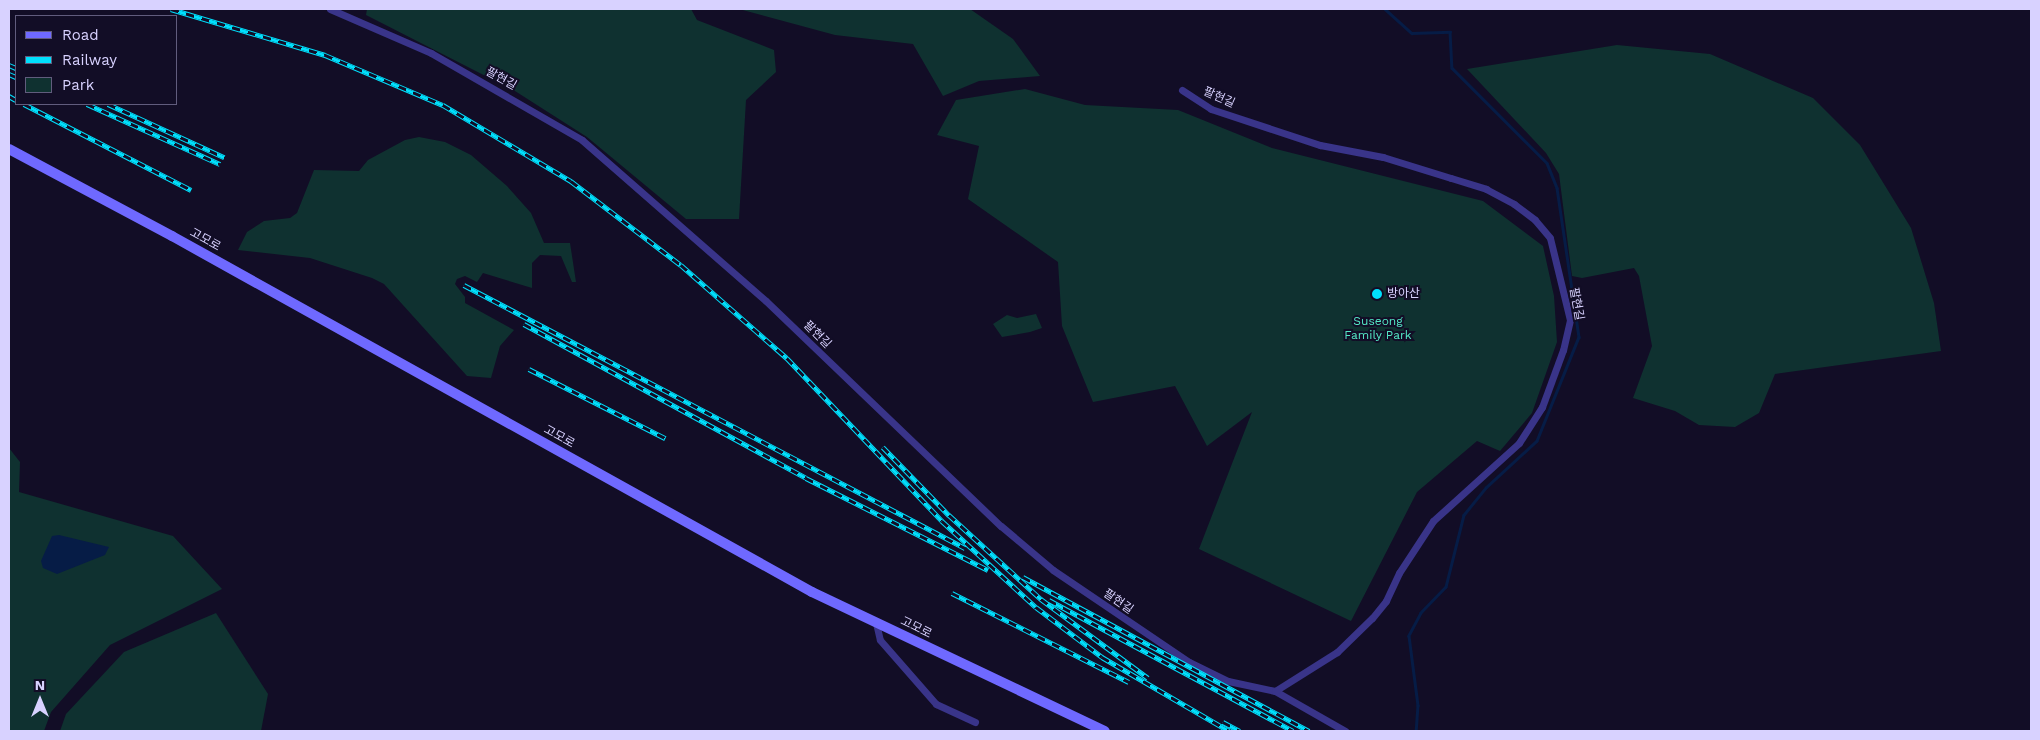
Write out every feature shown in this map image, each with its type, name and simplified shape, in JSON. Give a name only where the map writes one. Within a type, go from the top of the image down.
[{"type":"main road","name":"고모로","points":[[9,149],[172,236],[812,592],[1105,731]]},
{"type":"street","name":"팔현길","points":[[330,9],[431,53],[582,140],[766,301],[994,520],[1053,570],[1189,662],[1234,683],[1275,691],[1345,731]]},
{"type":"street","name":"팔현길","points":[[1182,90],[1211,109],[1320,145],[1383,157],[1451,178],[1486,189],[1514,204],[1536,220],[1550,238],[1570,320],[1563,350],[1542,407],[1519,443],[1433,522],[1404,565],[1386,601],[1372,618],[1338,652],[1275,691]]},
{"type":"street","points":[[876,623],[880,640],[936,704],[975,722]]},
{"type":"green space","points":[[367,9],[691,9],[697,20],[774,50],[776,72],[746,100],[739,219],[686,219],[587,137],[515,91],[366,15]]},
{"type":"green space","points":[[739,9],[970,9],[1013,39],[1040,76],[979,81],[943,96],[913,44],[835,35]]},
{"type":"green space","points":[[1617,45],[1710,54],[1813,98],[1860,145],[1911,228],[1934,303],[1941,351],[1775,374],[1759,413],[1735,427],[1699,425],[1675,411],[1633,398],[1652,346],[1639,276],[1634,268],[1582,278],[1572,276],[1559,174],[1546,153],[1467,69]]},
{"type":"green space","name":"Suseong Family Park","points":[[1025,89],[1085,105],[1178,110],[1272,148],[1483,201],[1543,246],[1554,296],[1557,342],[1532,413],[1500,451],[1477,441],[1417,492],[1351,621],[1199,549],[1252,412],[1207,446],[1175,386],[1093,402],[1062,326],[1058,262],[968,199],[979,146],[937,135],[956,100]]},
{"type":"green space","points":[[419,137],[445,142],[471,155],[507,186],[531,213],[544,243],[570,243],[576,282],[572,282],[561,256],[540,255],[532,263],[532,288],[483,273],[477,282],[465,276],[457,279],[455,284],[465,297],[465,303],[514,330],[500,346],[491,378],[467,376],[384,284],[372,278],[310,258],[238,250],[247,232],[264,221],[290,218],[297,213],[314,170],[359,171],[368,160],[405,140]]},
{"type":"green space","points":[[1036,314],[1042,328],[1030,332],[1002,337],[993,324],[1007,315],[1017,318]]},
{"type":"green space","points":[[9,448],[20,462],[19,492],[173,536],[222,589],[110,645],[51,712],[44,731],[9,731]]},
{"type":"green space","points":[[216,613],[268,694],[261,731],[60,731],[66,714],[124,652]]},
{"type":"water","points":[[59,535],[109,547],[105,555],[57,574],[43,568],[41,561],[52,536]]},
{"type":"waterway","points":[[1385,9],[1412,33],[1450,32],[1452,68],[1547,163],[1557,188],[1579,337],[1537,441],[1486,488],[1464,515],[1446,587],[1421,613],[1409,636],[1418,705],[1416,731]]},
{"type":"railway","points":[[171,9],[325,55],[443,105],[571,181],[681,265],[787,358],[942,521],[1036,607],[1102,657],[1229,731]]},
{"type":"railway","points":[[9,65],[15,68]]},
{"type":"railway","points":[[9,74],[15,77]]},
{"type":"railway","points":[[9,96],[15,99]]},
{"type":"railway","points":[[26,105],[191,190]]},
{"type":"railway","points":[[89,105],[220,164]]},
{"type":"railway","points":[[110,105],[224,157]]},
{"type":"railway","points":[[464,285],[965,548]]},
{"type":"railway","points":[[524,324],[806,478],[988,570]]},
{"type":"railway","points":[[529,369],[665,438]]},
{"type":"railway","points":[[883,447],[949,515],[1041,599],[1148,678]]},
{"type":"railway","points":[[1023,577],[1309,731]]},
{"type":"railway","points":[[952,593],[1129,682]]},
{"type":"railway","points":[[1049,600],[1293,731]]},
{"type":"railway","points":[[1223,722],[1240,731]]},
{"type":"place","name":"방아산","points":[[1377,294]]}]
